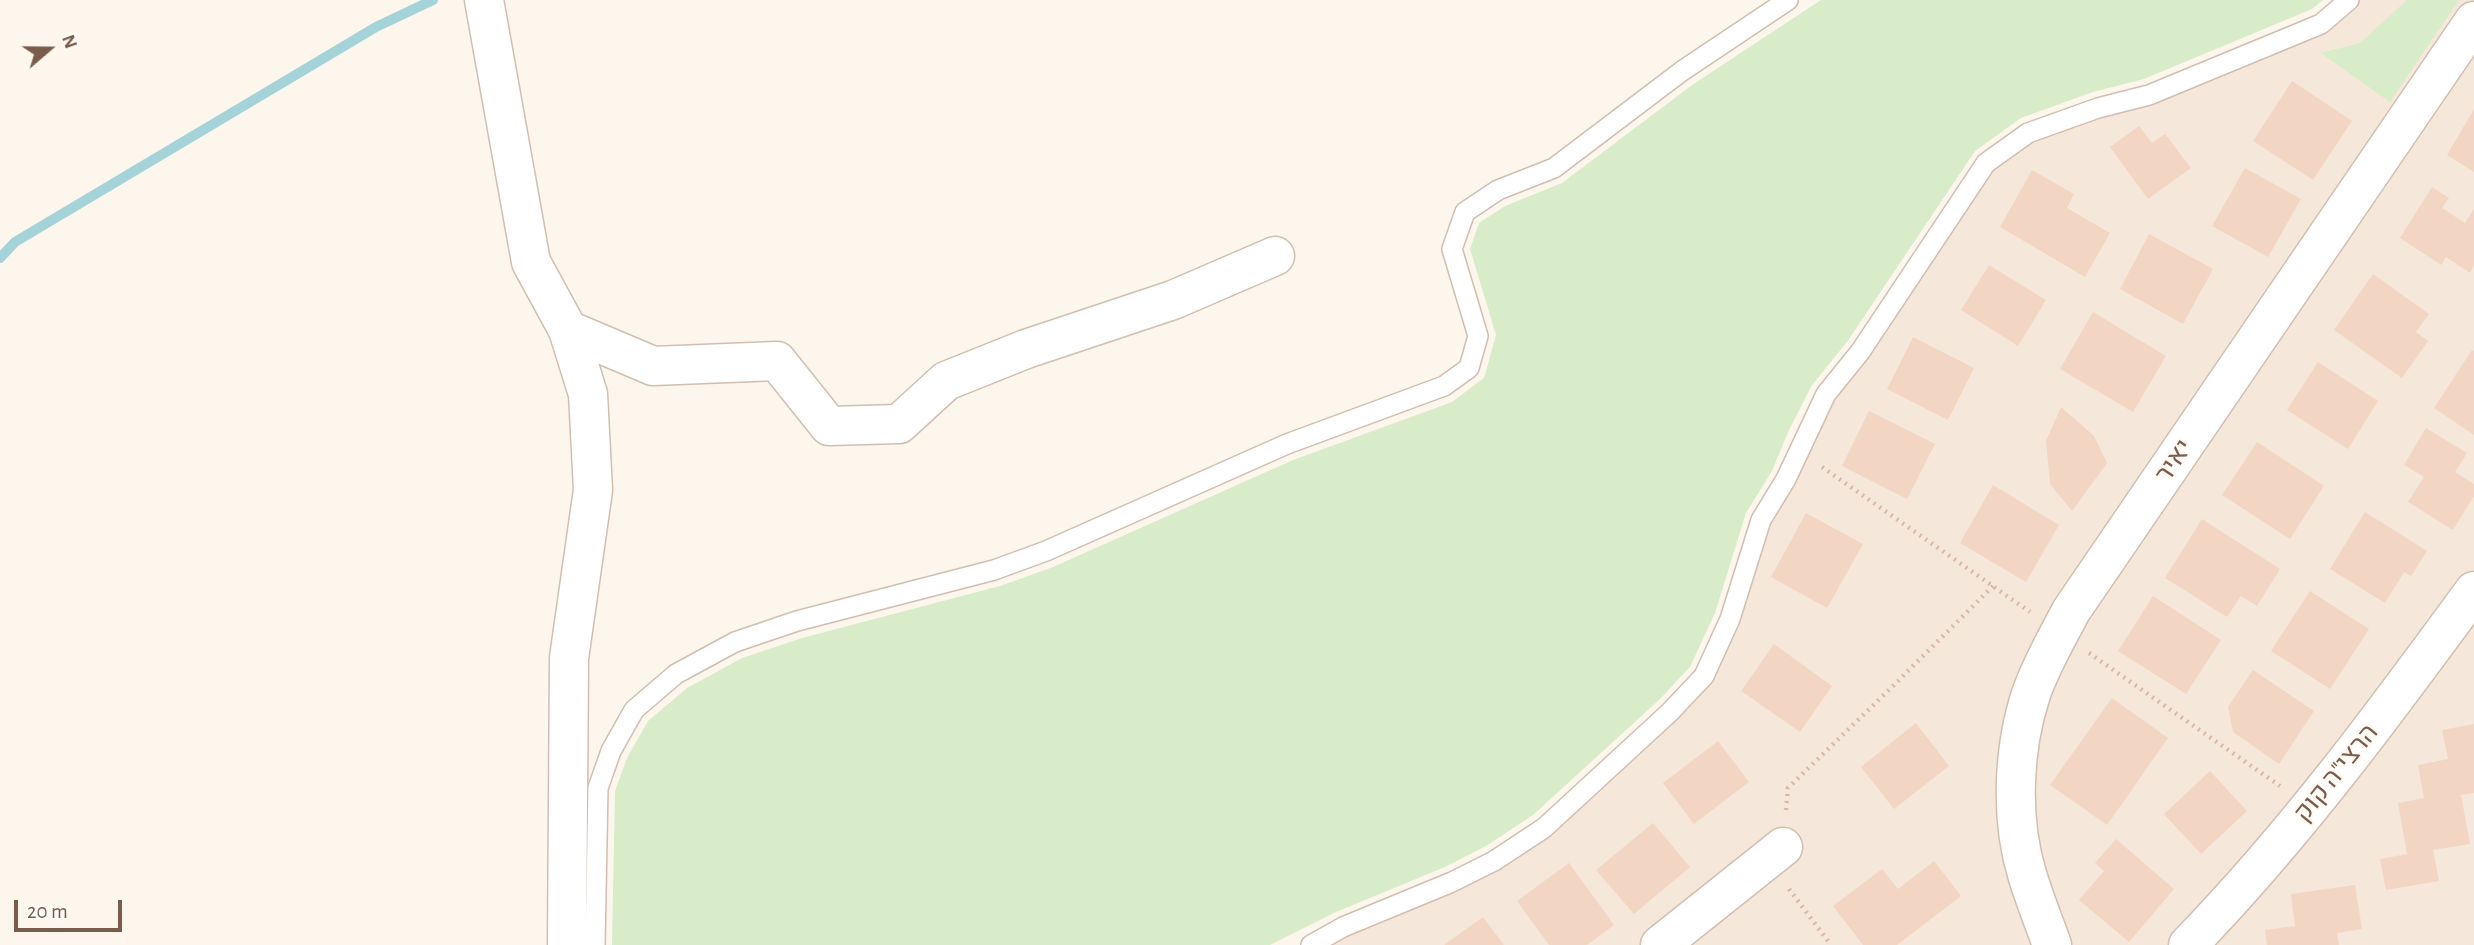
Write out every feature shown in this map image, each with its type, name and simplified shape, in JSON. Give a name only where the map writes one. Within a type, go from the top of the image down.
[{"type":"street","points":[[484,0],[531,262],[568,330],[588,394],[593,490],[569,658],[567,945]]},
{"type":"street","name":"יאיר","points":[[2052,945],[2026,872],[2016,811],[2017,752],[2031,694],[2044,663],[2071,611],[2474,21]]},
{"type":"street","points":[[568,330],[653,366],[776,361],[829,426],[899,424],[947,381],[1026,349],[1173,300],[1275,256]]},
{"type":"street","name":"הרצי\"ה קוק","points":[[2188,945],[2232,900],[2347,761],[2474,591]]},
{"type":"street","points":[[1660,945],[1775,854]]},
{"type":"lane","points":[[595,945],[598,788],[611,751],[634,710],[676,674],[735,642],[797,621],[994,570],[1046,551],[1287,444],[1444,386],[1469,368],[1478,336],[1452,249],[1465,212],[1498,190],[1554,168],[1682,71],[1788,0]]},
{"type":"lane","points":[[1311,945],[1343,927],[1494,861],[1544,828],[1670,712],[1704,676],[1730,619],[1761,520],[1786,479],[1826,394],[1860,352],[1986,163],[2028,133],[2098,107],[2149,95],[2321,23],[2349,0]]},
{"type":"path","points":[[1831,945],[1775,854],[1788,788],[1993,586]]},
{"type":"shaded area","points":[[2352,0],[2474,0],[2474,945],[1312,945],[1495,862],[1705,677],[1749,564],[1805,438],[1988,164],[2029,135],[2149,97]]},
{"type":"green space","points":[[1821,0],[2323,0],[2312,9],[2144,79],[2093,92],[2021,118],[1975,151],[1847,342],[1812,385],[1772,471],[1746,513],[1715,613],[1690,667],[1659,700],[1533,815],[1486,846],[1445,867],[1336,912],[1270,945],[612,945],[615,791],[627,758],[648,721],[687,688],[742,658],[802,638],[1000,586],[1053,567],[1293,460],[1452,402],[1484,378],[1496,335],[1470,249],[1479,223],[1505,206],[1562,183],[1692,85]]},
{"type":"green space","points":[[2407,0],[2459,0],[2390,102],[2321,53],[2360,43]]},
{"type":"building","points":[[2292,81],[2352,121],[2313,180],[2253,141]]},
{"type":"building","points":[[2474,109],[2474,172],[2447,155]]},
{"type":"building","points":[[2139,126],[2152,143],[2165,134],[2191,168],[2148,199],[2110,147]]},
{"type":"building","points":[[2245,168],[2301,199],[2268,257],[2212,226]]},
{"type":"building","points":[[2032,170],[2074,194],[2067,208],[2110,233],[2085,277],[2000,227]]},
{"type":"building","points":[[2432,187],[2449,198],[2442,208],[2465,223],[2474,209],[2474,265],[2470,273],[2446,257],[2441,265],[2400,238]]},
{"type":"building","points":[[2149,234],[2213,269],[2183,324],[2120,289]]},
{"type":"building","points":[[1989,265],[2046,300],[2018,346],[1961,310]]},
{"type":"building","points":[[2373,274],[2429,314],[2416,332],[2428,341],[2402,378],[2334,330]]},
{"type":"building","points":[[2093,312],[2166,356],[2133,412],[2060,369]]},
{"type":"building","points":[[1913,337],[1974,368],[1948,420],[1887,389]]},
{"type":"building","points":[[2472,350],[2474,351],[2474,435],[2434,408]]},
{"type":"building","points":[[2318,362],[2378,401],[2348,449],[2287,410]]},
{"type":"building","points":[[2061,407],[2094,436],[2107,463],[2072,511],[2050,484],[2046,441]]},
{"type":"building","points":[[1869,411],[1935,444],[1907,499],[1842,466]]},
{"type":"building","points":[[2426,428],[2467,453],[2455,472],[2474,484],[2474,496],[2453,530],[2408,502],[2424,477],[2404,465]]},
{"type":"building","points":[[2257,442],[2324,486],[2290,539],[2222,495]]},
{"type":"building","points":[[1993,485],[2059,525],[2026,582],[1960,543]]},
{"type":"building","points":[[2365,512],[2427,551],[2411,576],[2404,572],[2385,603],[2330,569]]},
{"type":"building","points":[[1806,513],[1863,544],[1827,608],[1771,577]]},
{"type":"building","points":[[2202,519],[2280,569],[2257,606],[2241,596],[2227,617],[2165,578]]},
{"type":"building","points":[[2310,591],[2369,629],[2330,689],[2271,651]]},
{"type":"building","points":[[2153,596],[2221,640],[2186,694],[2118,651]]},
{"type":"building","points":[[1774,644],[1832,686],[1800,732],[1741,691]]},
{"type":"building","points":[[2253,670],[2314,711],[2279,764],[2233,732],[2228,707]]},
{"type":"building","points":[[2112,698],[2168,738],[2107,825],[2050,785]]},
{"type":"building","points":[[1916,723],[1949,766],[1894,809],[1861,767]]},
{"type":"building","points":[[2474,724],[2474,793],[2461,795],[2470,844],[2433,850],[2439,881],[2386,890],[2380,859],[2407,854],[2398,803],[2424,798],[2418,765],[2448,759],[2442,730]]},
{"type":"building","points":[[1718,741],[1749,782],[1694,824],[1663,783]]},
{"type":"building","points":[[2210,771],[2247,811],[2201,854],[2164,814]]},
{"type":"building","points":[[1653,823],[1690,867],[1634,914],[1596,870]]},
{"type":"building","points":[[2116,839],[2174,889],[2129,942],[2079,900],[2104,871],[2095,863]]},
{"type":"building","points":[[1934,861],[1961,896],[1897,945],[1863,945],[1833,906],[1882,869],[1898,889]]},
{"type":"building","points":[[1569,863],[1614,925],[1587,945],[1549,945],[1517,901]]},
{"type":"building","points":[[2355,885],[2362,929],[2337,933],[2339,945],[2267,945],[2265,930],[2295,926],[2291,894]]},
{"type":"building","points":[[1483,917],[1504,945],[1444,945]]},
{"type":"waterway","points":[[0,258],[15,242],[376,27],[433,0]]}]
